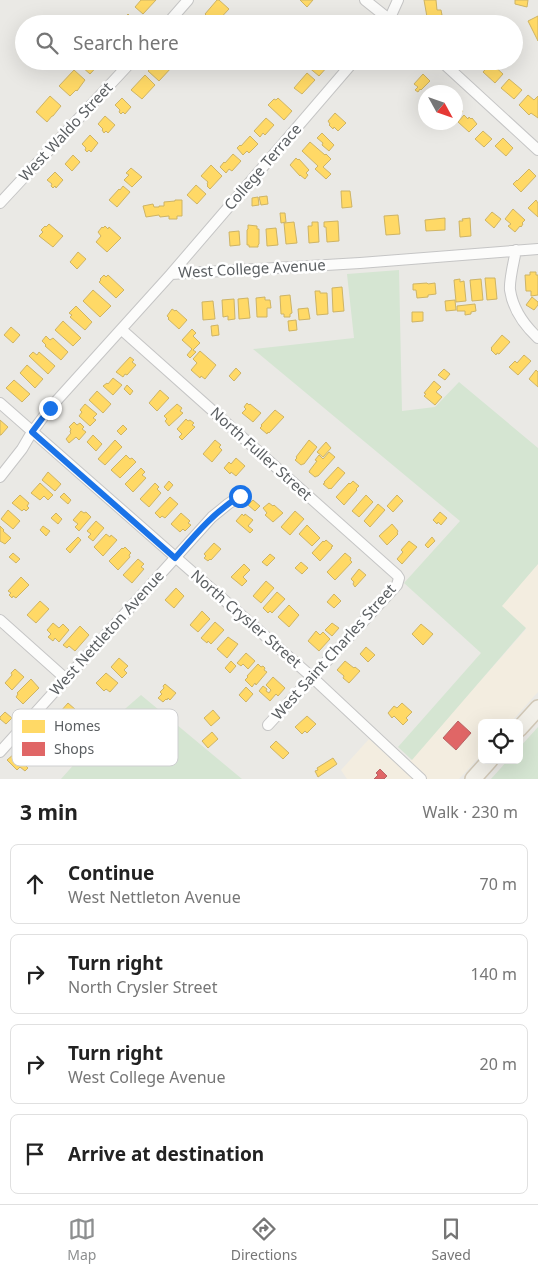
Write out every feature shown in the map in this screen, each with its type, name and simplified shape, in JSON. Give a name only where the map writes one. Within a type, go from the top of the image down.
[{"type":"main road","points":[[523,724],[538,708]]},
{"type":"main road","points":[[473,779],[486,764]]},
{"type":"street","points":[[174,15],[188,0]]},
{"type":"street","points":[[365,0],[381,15]]},
{"type":"street","points":[[393,15],[398,0]]},
{"type":"street","name":"West Waldo Street","points":[[0,203],[124,70]]},
{"type":"street","name":"College Terrace","points":[[171,274],[346,70]]},
{"type":"street","points":[[451,70],[538,150]]},
{"type":"street","name":"West College Avenue","points":[[0,476],[22,449],[50,408],[171,274],[360,263],[538,249]]},
{"type":"street","points":[[516,250],[510,289],[514,306],[526,326],[538,338]]},
{"type":"street","name":"North Fuller Street","points":[[122,330],[397,575],[398,578]]},
{"type":"street","name":"North Crysler Street","points":[[0,403],[313,678],[421,779]]},
{"type":"street","name":"West Nettleton Avenue","points":[[39,709],[212,517],[240,496]]},
{"type":"street","name":"West Saint Charles Street","points":[[268,725],[397,586],[398,578]]},
{"type":"street","points":[[0,620],[66,679]]},
{"type":"street","name":"West Nettleton Avenue","points":[[0,752],[12,739]]},
{"type":"shaded area","points":[[538,564],[538,692],[514,719],[478,719],[478,758],[459,779],[426,779],[408,763],[526,629],[501,606]]},
{"type":"shaded area","points":[[369,739],[413,779],[347,779],[341,770]]},
{"type":"green space","points":[[399,270],[402,411],[435,407],[459,382],[538,448],[538,564],[502,606],[526,628],[412,760],[398,747],[481,653],[404,583],[460,521],[253,349],[354,338],[347,274]]},
{"type":"green space","points":[[141,695],[158,709],[125,709]]},
{"type":"green space","points":[[178,726],[242,779],[61,779],[73,766],[178,766]]},
{"type":"green space","points":[[538,727],[538,779],[491,779],[504,764],[523,764],[523,744]]},
{"type":"building: Homes","points":[[141,0],[156,0],[143,14],[135,7]]},
{"type":"building: Homes","points":[[217,0],[229,9],[223,15],[205,14]]},
{"type":"building: Homes","points":[[300,0],[313,0],[307,7]]},
{"type":"building: Homes","points":[[424,0],[436,0],[437,10],[441,10],[442,15],[427,15]]},
{"type":"building: Homes","points":[[515,0],[528,0],[527,7],[515,4]]},
{"type":"building: Homes","points":[[538,16],[538,41],[528,21]]},
{"type":"building: Homes","points":[[74,70],[85,80],[77,91],[70,96],[59,86]]},
{"type":"building: Homes","points":[[86,70],[94,70],[90,74]]},
{"type":"building: Homes","points":[[149,70],[169,70],[159,81]]},
{"type":"building: Homes","points":[[312,70],[324,70],[319,76]]},
{"type":"building: Homes","points":[[485,70],[499,70],[503,74],[495,83],[483,72]]},
{"type":"building: Homes","points":[[307,73],[315,80],[302,94],[294,88]]},
{"type":"building: Homes","points":[[423,74],[430,81],[426,85],[418,85],[418,87],[414,84]]},
{"type":"building: Homes","points":[[145,75],[155,85],[142,99],[131,90]]},
{"type":"building: Homes","points":[[509,79],[522,90],[514,99],[501,88]]},
{"type":"building: Homes","points":[[528,95],[534,100],[538,96],[538,118],[531,113],[529,115],[519,105]]},
{"type":"building: Homes","points":[[50,96],[61,106],[47,122],[36,112]]},
{"type":"building: Homes","points":[[122,98],[131,107],[125,114],[123,112],[121,114],[115,105]]},
{"type":"building: Homes","points":[[278,98],[292,111],[284,120],[268,105]]},
{"type":"building: Homes","points":[[335,113],[346,123],[338,131],[329,125],[328,121]]},
{"type":"building: Homes","points":[[464,115],[468,119],[469,117],[472,118],[477,124],[469,132],[463,127]]},
{"type":"building: Homes","points":[[105,116],[115,125],[108,133],[106,131],[104,133],[98,124]]},
{"type":"building: Homes","points":[[266,118],[274,125],[265,135],[263,133],[260,137],[254,131]]},
{"type":"building: Homes","points":[[483,131],[492,139],[484,147],[475,139]]},
{"type":"building: Homes","points":[[322,133],[334,145],[329,151],[317,138]]},
{"type":"building: Homes","points":[[90,135],[98,143],[91,152],[89,150],[87,152],[82,144]]},
{"type":"building: Homes","points":[[250,136],[258,144],[249,153],[247,151],[243,155],[237,148]]},
{"type":"building: Homes","points":[[503,138],[513,148],[506,156],[495,146]]},
{"type":"building: Homes","points":[[310,142],[331,159],[323,167],[331,174],[326,179],[315,169],[318,166],[302,151]]},
{"type":"building: Homes","points":[[233,154],[241,161],[232,171],[229,169],[226,173],[220,167]]},
{"type":"building: Homes","points":[[73,155],[80,162],[72,171],[65,164]]},
{"type":"building: Homes","points":[[296,158],[309,170],[306,173],[308,175],[305,179],[290,165]]},
{"type":"building: Homes","points":[[211,165],[222,176],[210,189],[207,186],[208,182],[201,176]]},
{"type":"building: Homes","points":[[131,168],[142,177],[132,187],[124,180],[129,175],[126,173]]},
{"type":"building: Homes","points":[[529,169],[536,176],[521,192],[513,184]]},
{"type":"building: Homes","points":[[55,172],[63,180],[56,188],[55,186],[53,188],[52,184],[47,180]]},
{"type":"building: Homes","points":[[196,185],[206,194],[197,204],[187,195]]},
{"type":"building: Homes","points":[[123,186],[130,192],[117,207],[109,200]]},
{"type":"building: Homes","points":[[341,191],[350,191],[352,207],[342,208]]},
{"type":"building: Homes","points":[[267,196],[268,204],[261,205],[259,197]]},
{"type":"building: Homes","points":[[258,197],[259,205],[252,206],[252,198]]},
{"type":"building: Homes","points":[[182,200],[182,216],[177,216],[177,219],[169,219],[169,216],[160,217],[159,215],[146,217],[143,206],[153,204],[154,207],[159,207],[164,206],[164,202]]},
{"type":"building: Homes","points":[[536,200],[538,203],[538,217],[528,208]]},
{"type":"building: Homes","points":[[513,209],[525,220],[515,232],[508,226],[511,224],[505,219]]},
{"type":"building: Homes","points":[[492,212],[501,219],[494,228],[485,220]]},
{"type":"building: Homes","points":[[280,213],[285,213],[286,222],[281,223]]},
{"type":"building: Homes","points":[[398,215],[400,234],[386,235],[384,216]]},
{"type":"building: Homes","points":[[445,218],[445,230],[426,231],[425,220]]},
{"type":"building: Homes","points":[[470,218],[471,236],[460,237],[459,221]]},
{"type":"building: Homes","points":[[338,221],[339,241],[327,242],[324,222]]},
{"type":"building: Homes","points":[[294,222],[297,243],[286,244],[284,223]]},
{"type":"building: Homes","points":[[312,222],[318,222],[319,242],[309,243],[308,226],[312,226]]},
{"type":"building: Homes","points":[[49,224],[63,236],[53,247],[39,236],[43,232],[41,230]]},
{"type":"building: Homes","points":[[248,225],[257,226],[257,229],[259,229],[258,247],[249,247],[247,245]]},
{"type":"building: Homes","points":[[105,226],[108,229],[109,227],[121,238],[107,252],[96,242],[101,236],[98,232]]},
{"type":"building: Homes","points":[[276,228],[278,245],[267,246],[266,229]]},
{"type":"building: Homes","points":[[239,231],[240,245],[230,246],[229,232]]},
{"type":"building: Homes","points":[[78,252],[86,259],[77,269],[70,262]]},
{"type":"building: Homes","points":[[530,272],[536,272],[536,275],[538,275],[538,295],[531,296],[531,291],[526,291],[525,275],[530,275]]},
{"type":"building: Homes","points":[[104,275],[106,277],[108,275],[124,290],[116,298],[99,282]]},
{"type":"building: Homes","points":[[485,278],[495,278],[497,299],[487,300]]},
{"type":"building: Homes","points":[[460,279],[460,282],[464,281],[466,301],[456,302],[454,280]]},
{"type":"building: Homes","points":[[481,279],[483,300],[472,301],[470,280]]},
{"type":"building: Homes","points":[[435,283],[436,294],[417,298],[416,290],[413,290],[413,284]]},
{"type":"building: Homes","points":[[342,287],[344,311],[333,312],[332,288]]},
{"type":"building: Homes","points":[[93,290],[111,306],[100,317],[83,301]]},
{"type":"building: Homes","points":[[315,291],[327,293],[328,314],[317,315]]},
{"type":"building: Homes","points":[[290,295],[292,313],[290,317],[284,317],[284,314],[281,314],[280,296]]},
{"type":"building: Homes","points":[[265,297],[265,300],[270,300],[271,308],[267,308],[267,317],[257,317],[256,298]]},
{"type":"building: Homes","points":[[532,297],[538,302],[534,310],[526,305]]},
{"type":"building: Homes","points":[[248,298],[250,318],[239,319],[238,299]]},
{"type":"building: Homes","points":[[234,299],[235,319],[228,320],[228,316],[223,317],[222,300]]},
{"type":"building: Homes","points":[[455,300],[456,310],[446,311],[445,301]]},
{"type":"building: Homes","points":[[213,301],[215,319],[203,320],[202,302]]},
{"type":"building: Homes","points":[[475,304],[476,311],[471,312],[471,314],[465,315],[465,311],[457,311],[457,306]]},
{"type":"building: Homes","points":[[76,306],[92,322],[85,330],[70,317],[72,315],[69,313]]},
{"type":"building: Homes","points":[[308,308],[310,319],[299,320],[298,309]]},
{"type":"building: Homes","points":[[172,309],[176,310],[187,320],[179,329],[168,319],[167,316]]},
{"type":"building: Homes","points":[[412,312],[423,312],[423,321],[412,322]]},
{"type":"building: Homes","points":[[296,320],[297,330],[289,331],[288,321]]},
{"type":"building: Homes","points":[[63,321],[81,338],[73,346],[55,330]]},
{"type":"building: Homes","points":[[218,325],[219,335],[212,336],[211,326]]},
{"type":"building: Homes","points":[[11,327],[20,335],[13,343],[4,335]]},
{"type":"building: Homes","points":[[192,329],[196,333],[193,336],[200,343],[193,350],[196,352],[190,358],[187,355],[192,349],[182,340]]},
{"type":"building: Homes","points":[[502,335],[510,342],[496,355],[491,348]]},
{"type":"building: Homes","points":[[46,336],[50,340],[53,338],[68,352],[61,360],[45,346],[42,341]]},
{"type":"building: Homes","points":[[200,351],[216,365],[205,379],[201,376],[200,378],[191,370],[197,363],[193,359]]},
{"type":"building: Homes","points":[[33,352],[37,355],[39,352],[55,366],[48,374],[29,356]]},
{"type":"building: Homes","points":[[524,355],[531,361],[518,375],[509,367],[515,361],[517,363]]},
{"type":"building: Homes","points":[[130,357],[136,365],[123,377],[116,372]]},
{"type":"building: Homes","points":[[27,365],[43,379],[35,388],[20,373]]},
{"type":"building: Homes","points":[[236,368],[241,373],[234,381],[229,376]]},
{"type":"building: Homes","points":[[444,369],[450,374],[445,380],[438,375]]},
{"type":"building: Homes","points":[[536,370],[538,372],[538,387],[529,379]]},
{"type":"building: Homes","points":[[113,378],[122,385],[113,395],[103,386],[108,384]]},
{"type":"building: Homes","points":[[14,380],[30,394],[22,402],[6,388]]},
{"type":"building: Homes","points":[[434,381],[441,387],[436,392],[442,397],[435,405],[424,396],[426,394],[424,393]]},
{"type":"building: Homes","points":[[127,385],[133,391],[130,395],[124,389]]},
{"type":"building: Homes","points":[[160,390],[169,398],[157,411],[149,403]]},
{"type":"building: Homes","points":[[97,391],[111,404],[103,413],[89,400]]},
{"type":"building: Homes","points":[[247,403],[261,413],[253,422],[242,413],[246,409],[244,407]]},
{"type":"building: Homes","points":[[85,404],[97,414],[93,418],[96,420],[90,426],[79,416],[82,412],[80,410]]},
{"type":"building: Homes","points":[[177,404],[182,408],[180,411],[183,413],[169,426],[164,416]]},
{"type":"building: Homes","points":[[275,410],[284,417],[267,434],[260,428],[261,425]]},
{"type":"building: Homes","points":[[186,419],[194,423],[192,425],[195,427],[182,440],[179,437],[182,434],[177,429]]},
{"type":"building: Homes","points":[[0,420],[8,427],[1,435],[0,435]]},
{"type":"building: Homes","points":[[74,422],[77,425],[80,423],[84,427],[82,429],[86,432],[79,440],[76,437],[69,443],[66,439],[71,433],[69,427]]},
{"type":"building: Homes","points":[[123,425],[127,429],[121,435],[117,431]]},
{"type":"building: Homes","points":[[93,435],[102,444],[96,451],[87,442]]},
{"type":"building: Homes","points":[[115,440],[122,447],[105,465],[98,459]]},
{"type":"building: Homes","points":[[215,440],[221,445],[219,447],[222,450],[212,462],[203,454]]},
{"type":"building: Homes","points":[[309,440],[317,447],[304,464],[301,465],[295,460]]},
{"type":"building: Homes","points":[[326,442],[331,448],[323,457],[317,452]]},
{"type":"building: Homes","points":[[329,452],[335,457],[315,477],[309,472],[317,461],[315,460],[319,455],[323,459]]},
{"type":"building: Homes","points":[[126,455],[136,462],[120,478],[111,470]]},
{"type":"building: Homes","points":[[236,458],[245,466],[236,476],[231,472],[230,474],[224,468]]},
{"type":"building: Homes","points":[[338,467],[345,473],[329,489],[323,484]]},
{"type":"building: Homes","points":[[141,468],[145,472],[142,475],[146,478],[133,492],[125,484]]},
{"type":"building: Homes","points":[[48,472],[61,484],[55,491],[42,480]]},
{"type":"building: Homes","points":[[169,481],[173,485],[168,491],[164,487]]},
{"type":"building: Homes","points":[[353,481],[359,486],[344,505],[336,497]]},
{"type":"building: Homes","points":[[40,483],[53,495],[48,500],[44,496],[40,500],[31,493]]},
{"type":"building: Homes","points":[[155,483],[161,493],[149,507],[140,499]]},
{"type":"building: Homes","points":[[64,493],[71,500],[68,504],[60,497]]},
{"type":"building: Homes","points":[[20,495],[29,503],[27,506],[29,508],[26,511],[24,509],[22,511],[12,503]]},
{"type":"building: Homes","points":[[366,495],[373,502],[359,517],[352,511]]},
{"type":"building: Homes","points":[[397,495],[403,501],[393,512],[387,506]]},
{"type":"building: Homes","points":[[170,497],[178,504],[165,518],[162,516],[160,518],[155,513]]},
{"type":"building: Homes","points":[[253,500],[260,506],[255,511],[248,505]]},
{"type":"building: Homes","points":[[269,503],[283,513],[273,522],[265,515],[267,513],[263,508]]},
{"type":"building: Homes","points":[[378,504],[385,510],[370,527],[364,521]]},
{"type":"building: Homes","points":[[8,510],[20,521],[13,529],[1,519]]},
{"type":"building: Homes","points":[[81,511],[86,512],[91,517],[79,531],[75,527],[78,524],[73,520]]},
{"type":"building: Homes","points":[[295,511],[304,519],[290,535],[281,527]]},
{"type":"building: Homes","points":[[440,512],[447,518],[441,525],[433,520]]},
{"type":"building: Homes","points":[[56,513],[62,519],[58,524],[51,518]]},
{"type":"building: Homes","points":[[181,513],[190,521],[188,523],[191,525],[185,531],[183,529],[180,532],[171,524]]},
{"type":"building: Homes","points":[[242,514],[253,520],[248,526],[253,530],[250,533],[236,521]]},
{"type":"building: Homes","points":[[96,521],[104,528],[93,541],[88,537],[91,534],[87,531]]},
{"type":"building: Homes","points":[[392,524],[398,531],[398,534],[387,545],[379,536]]},
{"type":"building: Homes","points":[[307,525],[320,538],[312,546],[299,534]]},
{"type":"building: Homes","points":[[0,526],[11,538],[5,544],[0,541]]},
{"type":"building: Homes","points":[[43,526],[50,531],[46,536],[40,530]]},
{"type":"building: Homes","points":[[106,534],[110,537],[111,535],[117,540],[103,556],[94,547]]},
{"type":"building: Homes","points":[[78,537],[81,540],[70,553],[66,549]]},
{"type":"building: Homes","points":[[432,537],[435,541],[428,548],[425,545]]},
{"type":"building: Homes","points":[[326,540],[333,546],[320,561],[312,553]]},
{"type":"building: Homes","points":[[409,541],[417,547],[402,564],[397,559],[403,552],[401,550]]},
{"type":"building: Homes","points":[[214,543],[221,549],[208,561],[204,558],[206,556],[204,554]]},
{"type":"building: Homes","points":[[125,547],[131,553],[130,557],[118,570],[109,561]]},
{"type":"building: Homes","points":[[13,553],[20,559],[16,563],[9,557]]},
{"type":"building: Homes","points":[[345,553],[351,558],[352,562],[335,580],[327,572]]},
{"type":"building: Homes","points":[[270,554],[275,558],[267,566],[262,562]]},
{"type":"building: Homes","points":[[138,559],[144,564],[141,567],[144,569],[132,583],[123,575]]},
{"type":"building: Homes","points":[[301,562],[308,568],[302,574],[295,568]]},
{"type":"building: Homes","points":[[244,564],[250,570],[243,577],[247,581],[242,586],[231,577]]},
{"type":"building: Homes","points":[[359,569],[366,575],[355,587],[351,579]]},
{"type":"building: Homes","points":[[21,577],[29,585],[16,598],[13,596],[12,598],[9,595],[11,593],[8,591]]},
{"type":"building: Homes","points":[[266,581],[274,588],[261,603],[253,596]]},
{"type":"building: Homes","points":[[176,588],[184,596],[174,608],[165,600]]},
{"type":"building: Homes","points":[[277,592],[285,599],[272,613],[270,611],[268,613],[263,608]]},
{"type":"building: Homes","points":[[334,594],[341,601],[334,608],[327,602]]},
{"type":"building: Homes","points":[[40,601],[49,609],[36,623],[27,615]]},
{"type":"building: Homes","points":[[289,605],[299,615],[289,627],[278,617]]},
{"type":"building: Homes","points":[[202,611],[210,619],[198,632],[190,625]]},
{"type":"building: Homes","points":[[215,622],[224,630],[211,644],[208,641],[207,643],[201,638]]},
{"type":"building: Homes","points":[[53,623],[59,628],[63,624],[69,630],[59,642],[55,638],[53,641],[48,637],[51,634],[47,630]]},
{"type":"building: Homes","points":[[332,623],[339,628],[332,636],[325,630]]},
{"type":"building: Homes","points":[[421,624],[433,634],[423,645],[412,634]]},
{"type":"building: Homes","points":[[80,626],[89,635],[75,651],[69,646],[67,648],[63,645]]},
{"type":"building: Homes","points":[[316,631],[320,635],[323,632],[330,639],[319,651],[308,641]]},
{"type":"building: Homes","points":[[228,637],[238,644],[227,658],[217,649]]},
{"type":"building: Homes","points":[[366,647],[375,655],[368,662],[360,654]]},
{"type":"building: Homes","points":[[246,653],[255,661],[248,669],[243,664],[241,666],[237,663]]},
{"type":"building: Homes","points":[[119,658],[128,666],[124,670],[127,673],[122,678],[111,667]]},
{"type":"building: Homes","points":[[231,661],[236,666],[230,673],[225,668]]},
{"type":"building: Homes","points":[[345,661],[360,671],[349,683],[337,670]]},
{"type":"building: Homes","points":[[258,664],[261,667],[263,666],[267,672],[252,687],[245,680]]},
{"type":"building: Homes","points":[[15,669],[24,677],[12,690],[5,683]]},
{"type":"building: Homes","points":[[106,673],[118,683],[110,692],[106,689],[104,691],[96,683]]},
{"type":"building: Homes","points":[[273,677],[285,688],[270,701],[259,691],[263,686],[269,693],[271,690],[266,685]]},
{"type":"building: Homes","points":[[31,679],[39,688],[23,704],[16,697],[17,693]]},
{"type":"building: Homes","points":[[165,684],[176,693],[170,700],[168,698],[163,702],[158,698],[162,694],[160,692]]},
{"type":"building: Homes","points":[[246,687],[253,694],[246,702],[239,695]]},
{"type":"building: Homes","points":[[68,703],[75,709],[63,709]]},
{"type":"building: Homes","points":[[402,703],[412,712],[406,718],[408,720],[403,725],[388,713],[394,706],[397,708]]},
{"type":"building: Homes","points":[[213,710],[220,718],[211,726],[204,718]]},
{"type":"building: Homes","points":[[5,712],[12,718],[6,724],[0,719]]},
{"type":"building: Homes","points":[[307,716],[316,724],[307,733],[305,731],[302,734],[295,727]]},
{"type":"building: Homes","points":[[212,732],[218,739],[208,748],[202,741]]},
{"type":"building: Homes","points":[[276,741],[289,753],[283,759],[270,747]]},
{"type":"building: Homes","points":[[12,756],[12,765],[7,760]]},
{"type":"building: Homes","points":[[333,758],[337,764],[318,777],[315,771],[318,770],[317,768]]},
{"type":"building: Homes","points":[[13,766],[26,766],[28,768],[25,771],[20,767],[17,770]]},
{"type":"building: Shops","points":[[458,721],[471,733],[456,750],[443,738]]},
{"type":"building: Shops","points":[[380,769],[387,776],[384,779],[374,779],[378,775],[376,773]]},
{"type":"route","points":[[50,408],[32,432],[175,558],[212,517],[240,496]]}]
